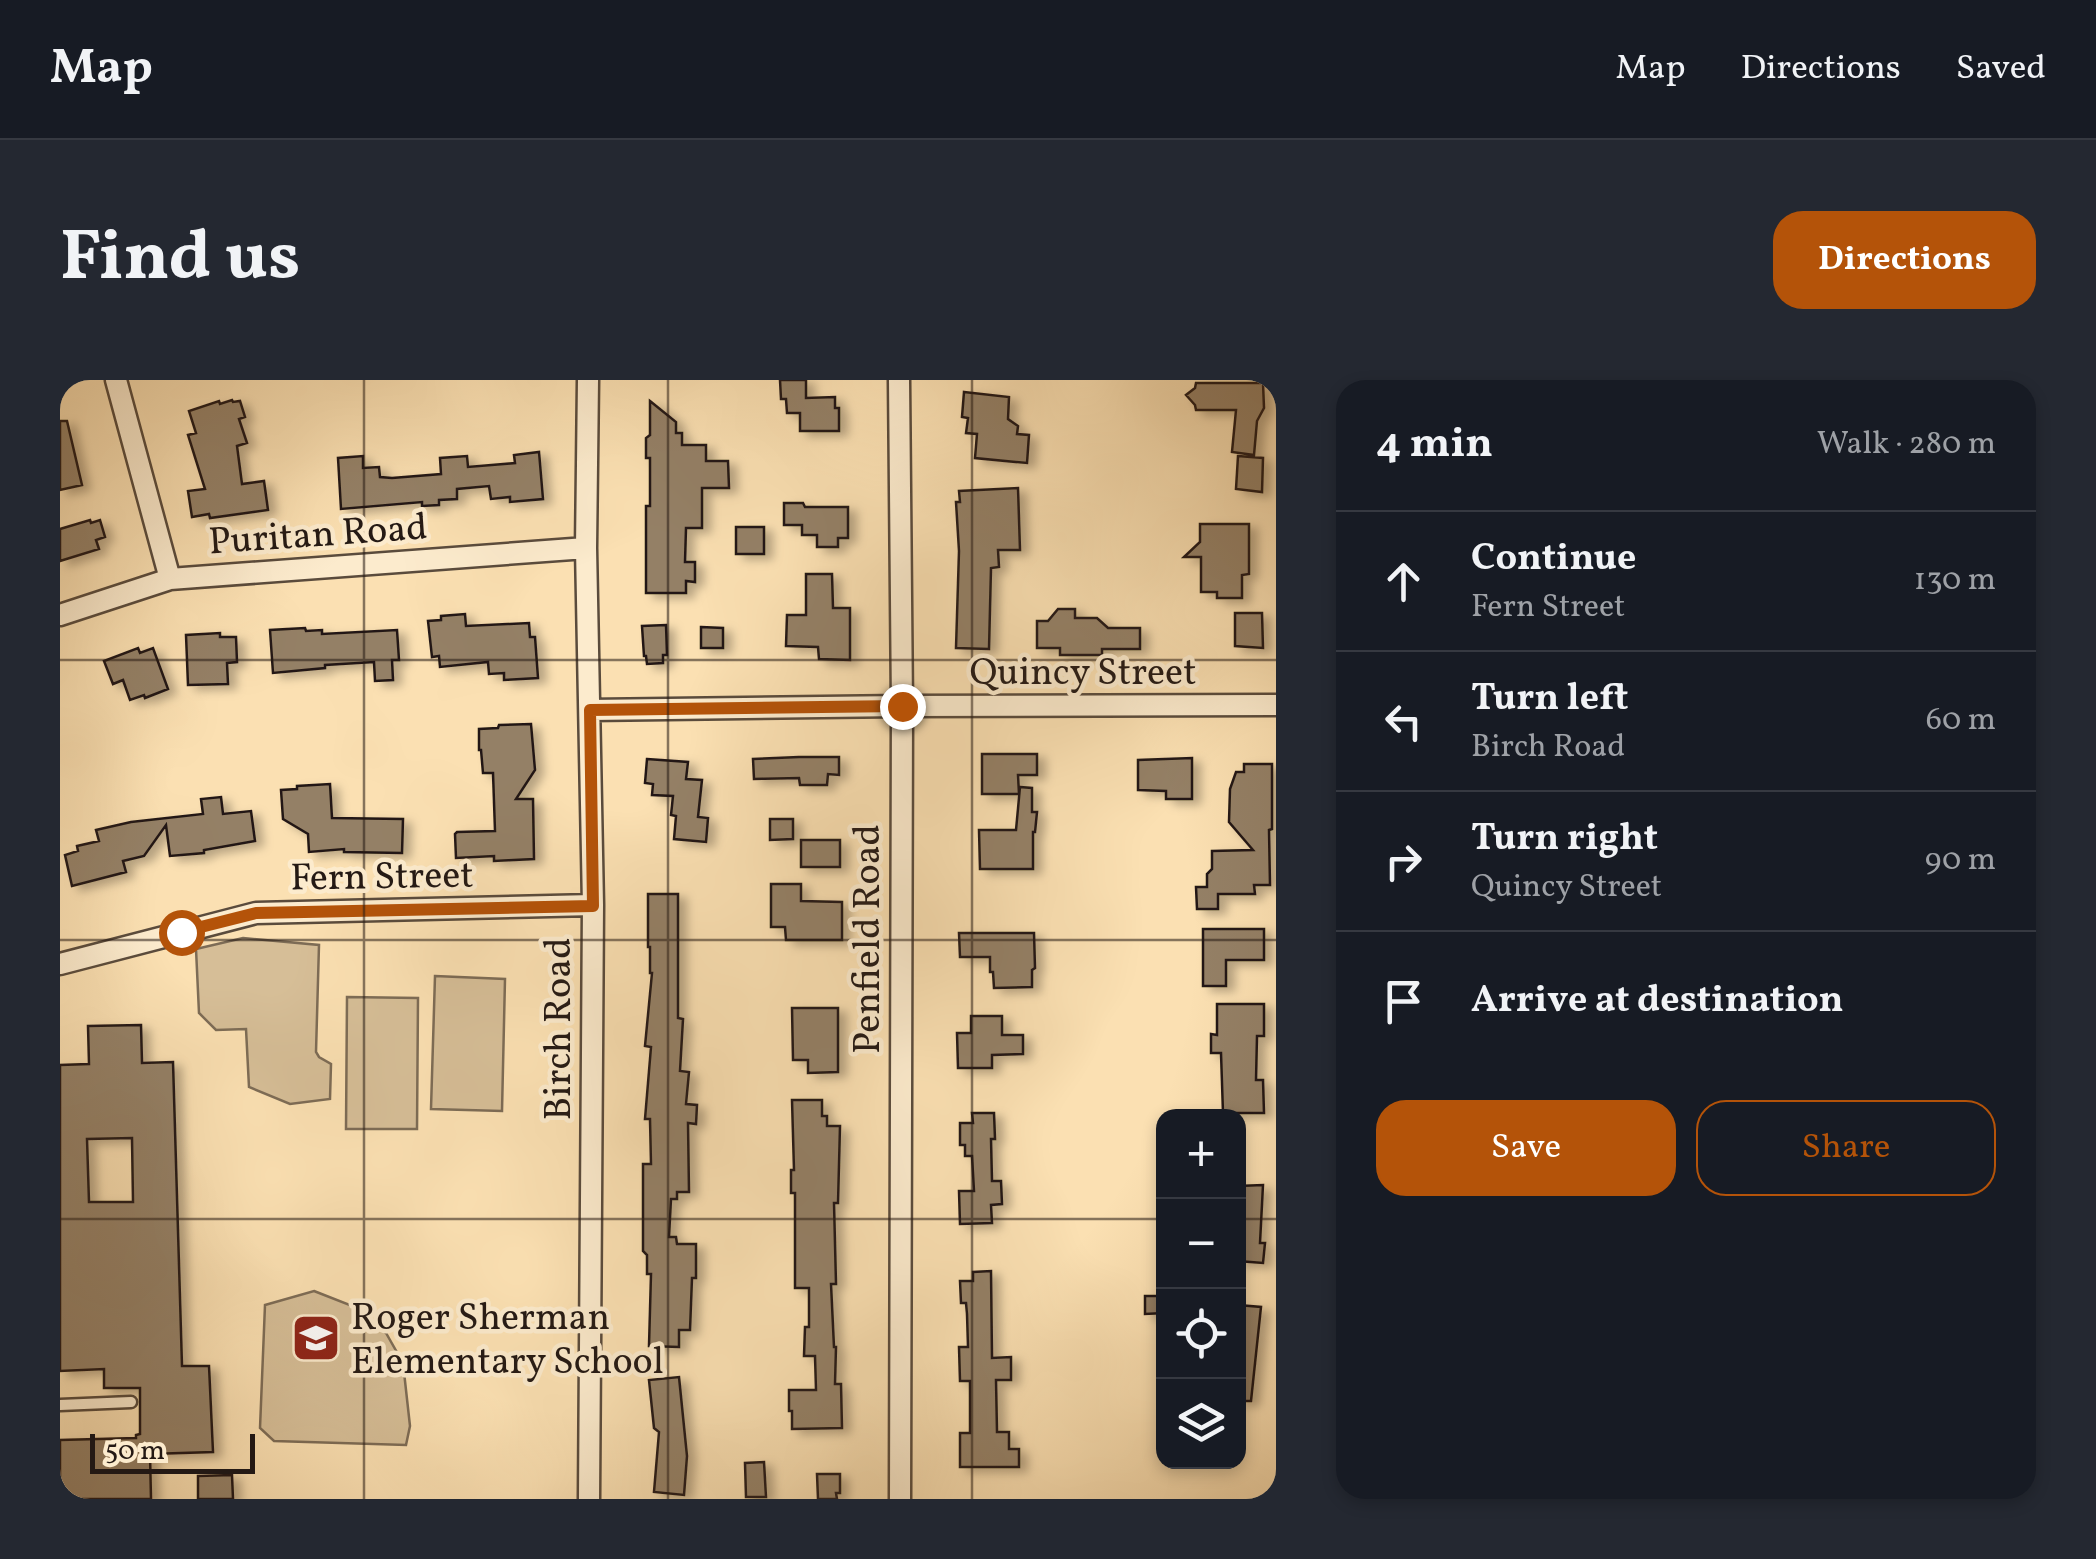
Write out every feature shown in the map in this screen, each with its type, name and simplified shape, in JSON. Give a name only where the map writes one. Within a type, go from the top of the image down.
[{"type":"street","points":[[116,380],[170,579]]},
{"type":"street","name":"Birch Road","points":[[588,380],[586,548],[593,906],[589,1499]]},
{"type":"street","name":"Penfield Road","points":[[900,380],[900,1499]]},
{"type":"street","name":"Puritan Road","points":[[60,614],[170,579],[586,548]]},
{"type":"street","name":"Quincy Street","points":[[590,710],[1276,706]]},
{"type":"street","name":"Fern Street","points":[[60,964],[256,913],[593,906]]},
{"type":"lane","points":[[60,1406],[131,1402]]},
{"type":"shaded area","points":[[243,938],[319,945],[316,1052],[331,1064],[330,1099],[290,1104],[249,1087],[246,1029],[216,1030],[199,1013],[196,949]]},
{"type":"shaded area","points":[[435,976],[505,979],[502,1111],[431,1109]]},
{"type":"shaded area","points":[[347,997],[418,998],[417,1129],[346,1129]]},
{"type":"shaded area","points":[[314,1291],[355,1307],[386,1333],[403,1363],[410,1426],[406,1445],[274,1441],[260,1428],[265,1305]]},
{"type":"building","points":[[780,380],[806,380],[806,398],[835,397],[839,431],[800,431],[800,413],[787,413]]},
{"type":"building","points":[[1196,383],[1263,383],[1264,408],[1257,421],[1254,455],[1232,452],[1236,410],[1196,410],[1186,395]]},
{"type":"building","points":[[964,392],[1009,397],[1008,419],[1018,426],[1017,434],[1029,435],[1027,463],[975,458],[977,434],[966,433],[968,418],[962,417]]},
{"type":"building","points":[[240,401],[245,417],[239,419],[247,443],[237,446],[242,484],[264,481],[268,510],[192,517],[188,491],[205,489],[188,435],[196,433],[189,411]]},
{"type":"building","points":[[650,401],[676,422],[676,433],[682,433],[682,445],[706,445],[706,461],[728,461],[729,488],[702,488],[702,528],[686,528],[685,562],[695,562],[695,582],[686,581],[686,593],[646,593],[650,458],[646,458],[646,438],[650,435]]},
{"type":"building","points":[[60,421],[67,421],[82,485],[60,490]]},
{"type":"building","points":[[539,452],[543,499],[491,499],[489,486],[457,489],[457,499],[439,500],[439,505],[422,506],[422,502],[341,509],[338,458],[363,456],[363,468],[379,467],[380,477],[392,478],[441,474],[440,458],[467,456],[468,467],[515,463],[514,455]]},
{"type":"building","points":[[1238,456],[1263,458],[1262,492],[1236,489]]},
{"type":"building","points":[[1018,488],[1020,550],[998,550],[999,567],[991,568],[989,649],[956,648],[959,491]]},
{"type":"building","points":[[784,503],[848,507],[848,538],[838,538],[838,547],[817,547],[817,535],[802,535],[802,525],[784,525]]},
{"type":"building","points":[[100,520],[105,537],[96,540],[99,549],[60,561],[60,529]]},
{"type":"building","points":[[1200,524],[1249,524],[1249,574],[1242,575],[1242,598],[1217,598],[1217,592],[1201,592],[1201,557],[1184,557],[1200,542]]},
{"type":"building","points":[[736,527],[764,527],[764,554],[736,554]]},
{"type":"building","points":[[806,574],[832,574],[833,608],[850,608],[850,660],[819,659],[818,647],[786,646],[787,615],[806,615]]},
{"type":"building","points":[[1058,609],[1075,609],[1075,618],[1097,618],[1108,628],[1140,628],[1140,649],[1102,649],[1102,655],[1060,655],[1060,648],[1037,648],[1037,621],[1048,621]]},
{"type":"building","points":[[1235,613],[1262,613],[1263,648],[1235,646]]},
{"type":"building","points":[[465,614],[466,626],[529,623],[530,637],[535,637],[538,678],[504,680],[504,673],[489,674],[488,662],[440,667],[439,656],[432,657],[428,621]]},
{"type":"building","points":[[666,625],[667,655],[663,655],[663,663],[647,664],[642,626]]},
{"type":"building","points":[[701,627],[723,628],[723,648],[701,648]]},
{"type":"building","points":[[270,630],[322,630],[322,634],[397,630],[399,660],[392,660],[393,680],[375,681],[374,662],[273,673]]},
{"type":"building","points":[[220,633],[220,637],[236,637],[237,662],[227,663],[228,684],[188,685],[186,635]]},
{"type":"building","points":[[138,648],[140,653],[153,648],[168,689],[130,700],[123,680],[113,684],[104,661]]},
{"type":"building","points":[[531,724],[535,770],[516,799],[533,799],[534,859],[456,858],[457,832],[495,831],[493,773],[483,773],[479,729]]},
{"type":"building","points":[[982,754],[1037,754],[1037,775],[1018,775],[1019,794],[982,794]]},
{"type":"building","points":[[839,757],[839,775],[828,774],[827,785],[800,785],[799,778],[754,779],[753,759]]},
{"type":"building","points":[[1192,758],[1192,799],[1166,799],[1166,791],[1138,790],[1138,760]]},
{"type":"building","points":[[647,759],[688,762],[686,779],[702,780],[698,817],[708,818],[706,842],[674,839],[673,796],[652,795],[653,784],[645,783]]},
{"type":"building","points":[[1244,764],[1272,764],[1270,885],[1254,885],[1255,894],[1218,894],[1218,909],[1197,909],[1196,887],[1207,887],[1212,851],[1253,850],[1229,822],[1230,789],[1236,772],[1244,772]]},
{"type":"building","points":[[330,784],[332,818],[403,819],[402,853],[344,849],[309,852],[308,834],[283,819],[281,790]]},
{"type":"building","points":[[1020,787],[1032,788],[1032,812],[1037,812],[1033,869],[980,869],[979,830],[1016,830]]},
{"type":"building","points":[[221,797],[223,814],[251,811],[255,841],[170,856],[166,825],[144,856],[123,861],[126,872],[72,886],[65,855],[78,851],[77,846],[99,841],[96,830],[203,814],[201,799]]},
{"type":"building","points":[[770,819],[793,819],[793,839],[770,840]]},
{"type":"building","points":[[801,840],[840,840],[840,867],[801,867]]},
{"type":"building","points":[[771,884],[801,884],[801,901],[842,902],[842,940],[786,940],[785,927],[771,927]]},
{"type":"building","points":[[648,894],[678,894],[678,1018],[683,1019],[680,1071],[689,1072],[686,1104],[697,1105],[696,1124],[688,1123],[689,1192],[677,1192],[677,1199],[671,1199],[669,1237],[676,1237],[677,1244],[696,1244],[690,1330],[679,1330],[679,1347],[649,1346],[651,1274],[647,1274],[647,1255],[643,1251],[643,1164],[651,1164],[650,1119],[645,1119],[651,1047],[645,1046],[652,973]]},
{"type":"building","points":[[1203,929],[1264,929],[1264,960],[1226,960],[1226,986],[1203,986]]},
{"type":"building","points":[[959,933],[1034,933],[1032,987],[994,988],[990,957],[960,957]]},
{"type":"building","points":[[1217,1004],[1264,1004],[1264,1036],[1257,1036],[1256,1080],[1263,1080],[1264,1113],[1223,1109],[1221,1053],[1211,1053],[1211,1034],[1217,1035]]},
{"type":"building","points":[[792,1008],[838,1008],[838,1072],[808,1073],[808,1060],[793,1060]]},
{"type":"building","points":[[971,1016],[1002,1016],[1002,1035],[1023,1035],[1023,1054],[992,1055],[992,1068],[958,1068],[957,1033],[971,1033]]},
{"type":"building","points":[[141,1025],[142,1063],[173,1062],[182,1366],[209,1366],[213,1452],[150,1454],[151,1499],[60,1499],[60,1440],[136,1438],[140,1434],[140,1388],[104,1388],[104,1369],[60,1371],[60,1065],[89,1064],[88,1026]],"holes":[[[132,1138],[133,1202],[89,1202],[87,1139]]]},
{"type":"building","points":[[792,1100],[822,1100],[822,1116],[827,1116],[827,1126],[840,1126],[838,1203],[834,1203],[836,1284],[831,1284],[835,1384],[841,1384],[842,1428],[792,1429],[789,1411],[789,1390],[816,1390],[815,1356],[804,1356],[809,1288],[795,1288]]},
{"type":"building","points":[[972,1113],[994,1113],[992,1181],[1001,1181],[1002,1204],[991,1205],[992,1223],[960,1224],[959,1191],[974,1191],[972,1156],[965,1156],[965,1145],[960,1145],[960,1123],[973,1123]]},
{"type":"building","points":[[1263,1185],[1263,1263],[1246,1262],[1246,1186]]},
{"type":"building","points":[[991,1271],[992,1358],[1011,1357],[1011,1380],[996,1380],[997,1432],[1009,1432],[1009,1449],[1019,1449],[1019,1467],[960,1467],[960,1433],[970,1433],[970,1381],[960,1381],[959,1347],[968,1347],[966,1303],[961,1303],[960,1281],[973,1281],[973,1272]]},
{"type":"building","points":[[1145,1296],[1156,1296],[1156,1313],[1145,1314]]},
{"type":"building","points":[[1246,1306],[1261,1307],[1251,1401],[1246,1401]]},
{"type":"building","points":[[679,1377],[687,1456],[684,1495],[654,1492],[659,1432],[654,1428],[649,1380]]},
{"type":"building","points":[[764,1462],[766,1497],[746,1497],[745,1463]]},
{"type":"building","points":[[817,1474],[840,1474],[837,1499],[818,1499]]},
{"type":"building","points":[[232,1475],[233,1499],[198,1499],[198,1476]]},
{"type":"place","name":"Roger Sherman Elementary School","points":[[316,1338]]},
{"type":"route","points":[[181,932],[256,913],[593,906],[590,710],[902,706]]}]
